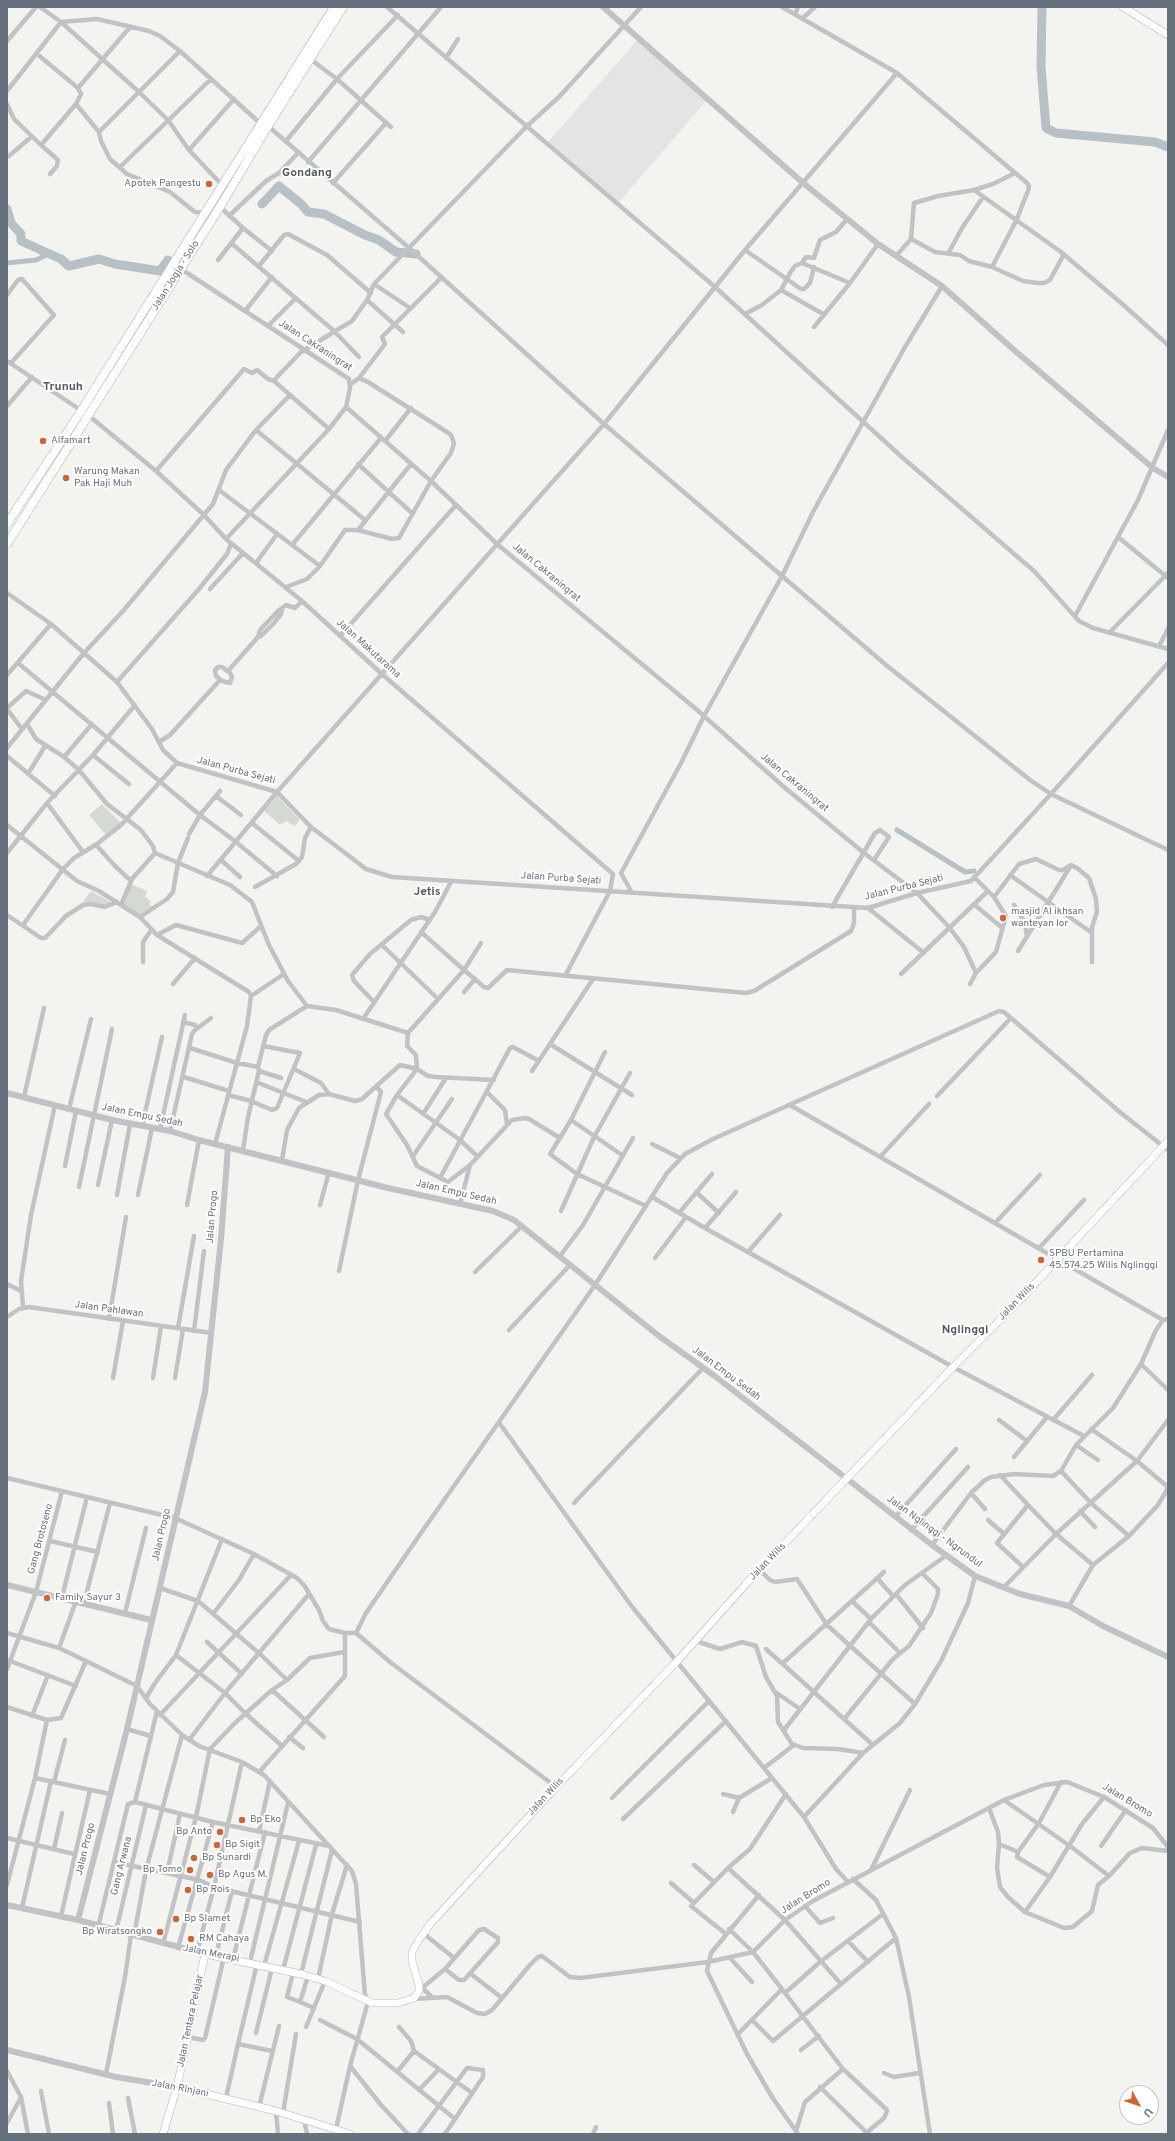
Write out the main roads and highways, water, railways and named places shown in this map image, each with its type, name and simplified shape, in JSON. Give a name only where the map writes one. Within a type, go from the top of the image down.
[{"type":"highway","name":"Jalan Jogja - Solo","points":[[7,544],[214,217],[264,125],[334,7]]},
{"type":"highway","name":"Jalan Jogja - Solo","points":[[7,524],[81,411],[223,186],[310,59],[343,7]]},
{"type":"main road","points":[[1123,7],[1168,34]]},
{"type":"main road","name":"Jalan Wilis","points":[[412,1999],[417,1994],[420,1986],[412,1956],[414,1947],[423,1933],[556,1787],[696,1641],[760,1570],[1165,1148],[1168,1141]]},
{"type":"main road","name":"Jalan Merapi","points":[[201,1953],[305,1975],[322,1980],[368,2002],[387,2004],[412,1999]]},
{"type":"main road","name":"Jalan Tentara Pelajar","points":[[163,2134],[177,2087],[201,1953]]},
{"type":"main road","name":"Jalan Rinjani","points":[[177,2087],[279,2112],[342,2131]]},
{"type":"waterway","points":[[1042,7],[1041,66],[1046,128],[1056,133],[1155,142],[1168,147]]},
{"type":"waterway","points":[[262,204],[279,186],[301,204],[308,212],[324,214],[365,235],[379,240],[396,252],[416,254]]},
{"type":"waterway","points":[[7,209],[11,223],[21,234],[21,241],[61,259],[69,266],[99,259],[115,264],[160,271],[168,260]]},
{"type":"waterway","points":[[7,263],[36,260],[48,254]]},
{"type":"waterway","points":[[897,830],[965,872],[974,871]]},
{"type":"place","name":"Apotek Pangestu","points":[[209,184]]},
{"type":"place","name":"Alfamart","points":[[43,441]]},
{"type":"place","name":"Warung Makan Pak Haji Muh","points":[[66,478]]},
{"type":"place","name":"masjid Al ikhsan wanteyan lor","points":[[1003,918]]},
{"type":"place","name":"SPBU Pertamina 45.574.25 Wilis Nglinggi","points":[[1041,1260]]},
{"type":"place","name":"Family Sayur 3","points":[[47,1598]]},
{"type":"place","name":"Bp Eko","points":[[242,1820]]},
{"type":"place","name":"Bp Anto","points":[[220,1832]]},
{"type":"place","name":"Bp Sigit","points":[[217,1845]]},
{"type":"place","name":"Bp Sunardi","points":[[194,1858]]},
{"type":"place","name":"Bp Tomo","points":[[190,1870]]},
{"type":"place","name":"Bp Agus M.","points":[[210,1875]]},
{"type":"place","name":"Bp Rois","points":[[188,1890]]},
{"type":"place","name":"Bp Slamet","points":[[176,1919]]},
{"type":"place","name":"Bp Wiratsongko","points":[[160,1932]]},
{"type":"place","name":"RM Cahaya","points":[[191,1939]]},
{"type":"district","name":"Gondang","points":[[307,174]]},
{"type":"district","name":"Trunuh","points":[[63,388]]},
{"type":"district","name":"Jetis","points":[[427,893]]},
{"type":"district","name":"Nglinggi","points":[[965,1331]]}]
